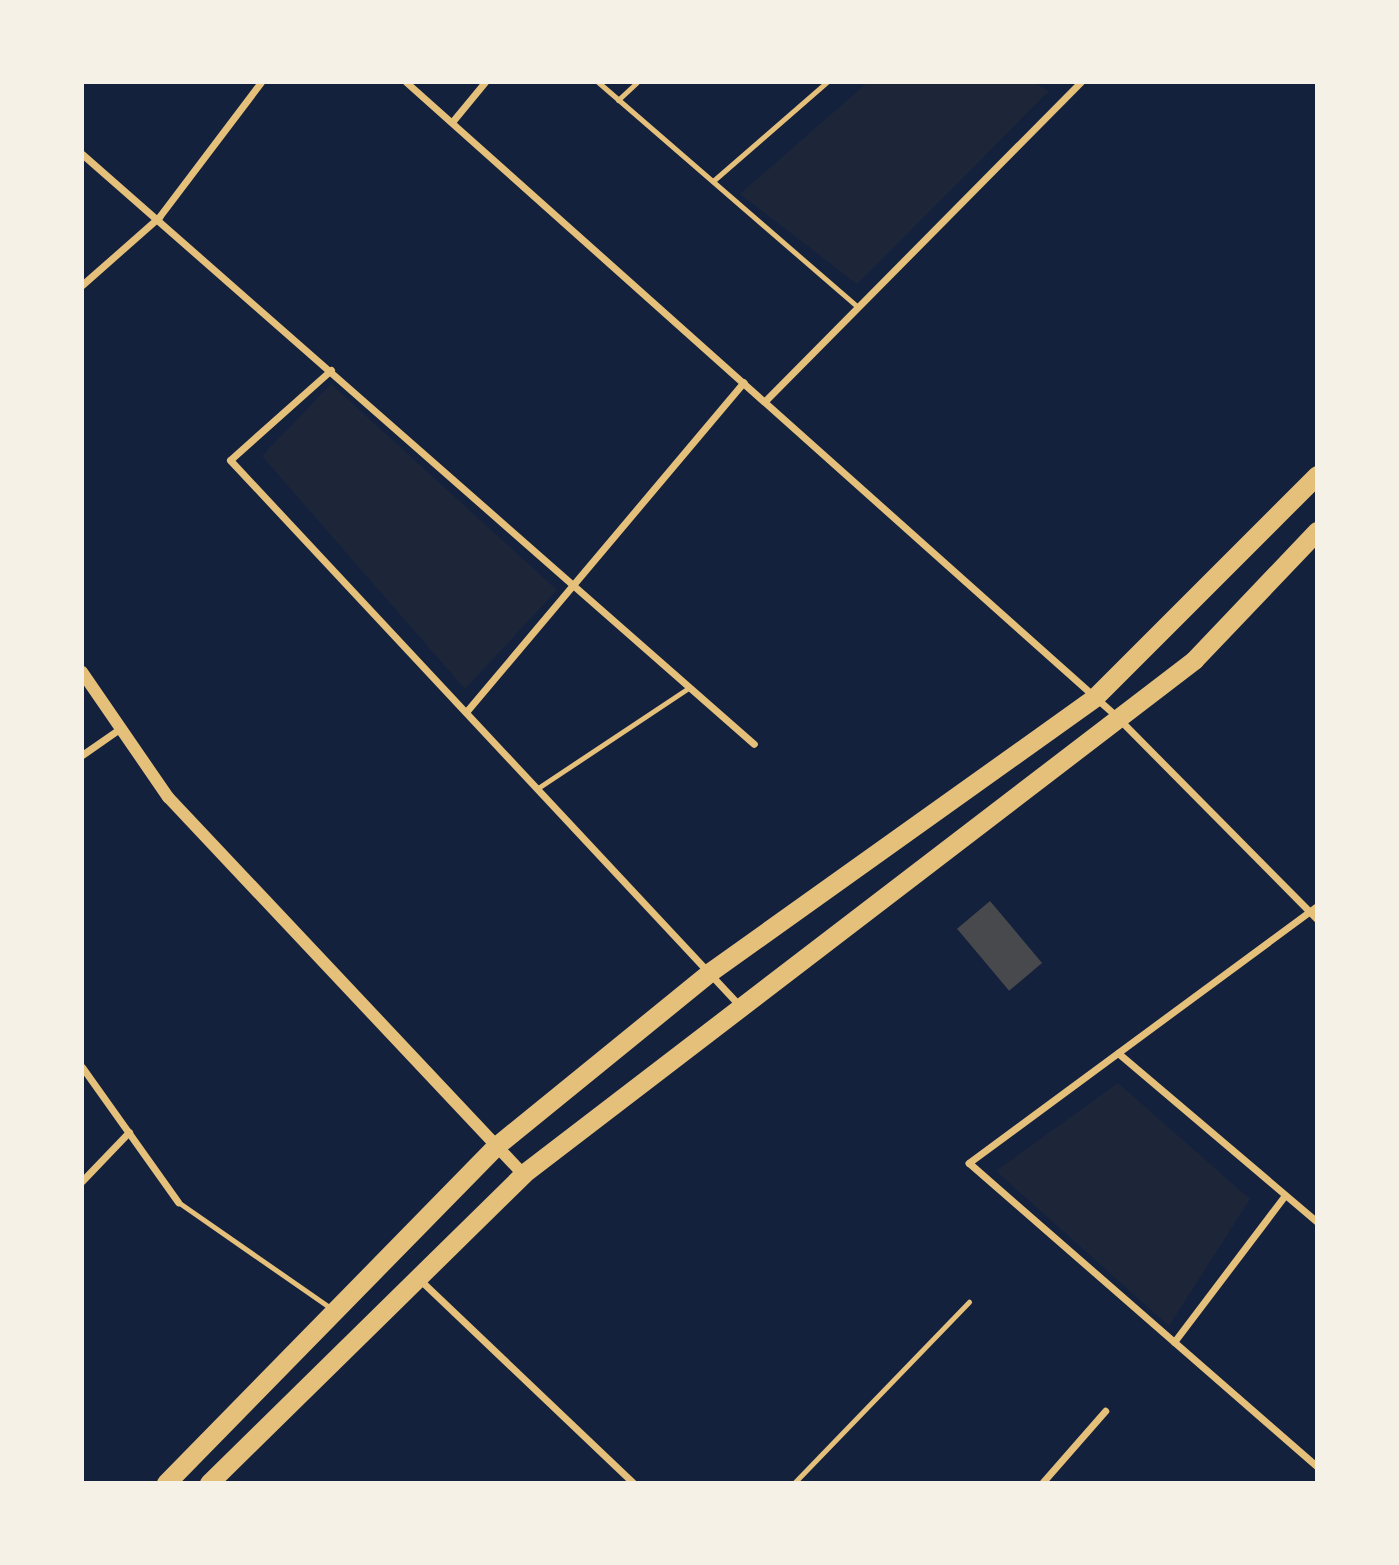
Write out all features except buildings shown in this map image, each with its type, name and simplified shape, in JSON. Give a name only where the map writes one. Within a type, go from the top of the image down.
[{"type":"highway","points":[[166,1483],[496,1146],[710,972],[1095,697],[1317,475]]},
{"type":"highway","points":[[209,1483],[523,1174],[1115,715],[1194,660],[1317,531]]},
{"type":"street","points":[[82,285],[159,217],[261,82]]},
{"type":"street","points":[[406,82],[1115,715],[1317,919]]},
{"type":"street","points":[[452,122],[485,82]]},
{"type":"street","points":[[765,401],[1076,84]]},
{"type":"street","points":[[82,154],[159,217],[754,744]]},
{"type":"street","points":[[331,370],[230,460],[739,1005]]},
{"type":"street","points":[[466,712],[576,587],[744,382]]},
{"type":"street","points":[[82,672],[168,797],[523,1174]]},
{"type":"street","points":[[82,755],[121,728]]},
{"type":"street","points":[[1317,906],[969,1163],[1317,1467]]},
{"type":"street","points":[[1118,1054],[1317,1222]]},
{"type":"street","points":[[82,1067],[178,1202]]},
{"type":"street","points":[[82,1181],[129,1132]]},
{"type":"street","points":[[1174,1342],[1285,1195]]},
{"type":"street","points":[[416,1277],[633,1483]]},
{"type":"street","points":[[1042,1483],[1105,1410]]},
{"type":"lane","points":[[598,82],[858,307]]},
{"type":"lane","points":[[618,100],[637,82]]},
{"type":"lane","points":[[713,181],[827,82]]},
{"type":"lane","points":[[538,788],[690,687]]},
{"type":"lane","points":[[178,1202],[334,1310]]},
{"type":"lane","points":[[794,1483],[969,1302]]},
{"type":"shaded area","points":[[868,82],[1033,82],[1049,91],[857,284],[740,194]]},
{"type":"shaded area","points":[[331,384],[557,590],[465,689],[262,456]]},
{"type":"shaded area","points":[[1118,1083],[1250,1199],[1169,1326],[996,1171]]}]
